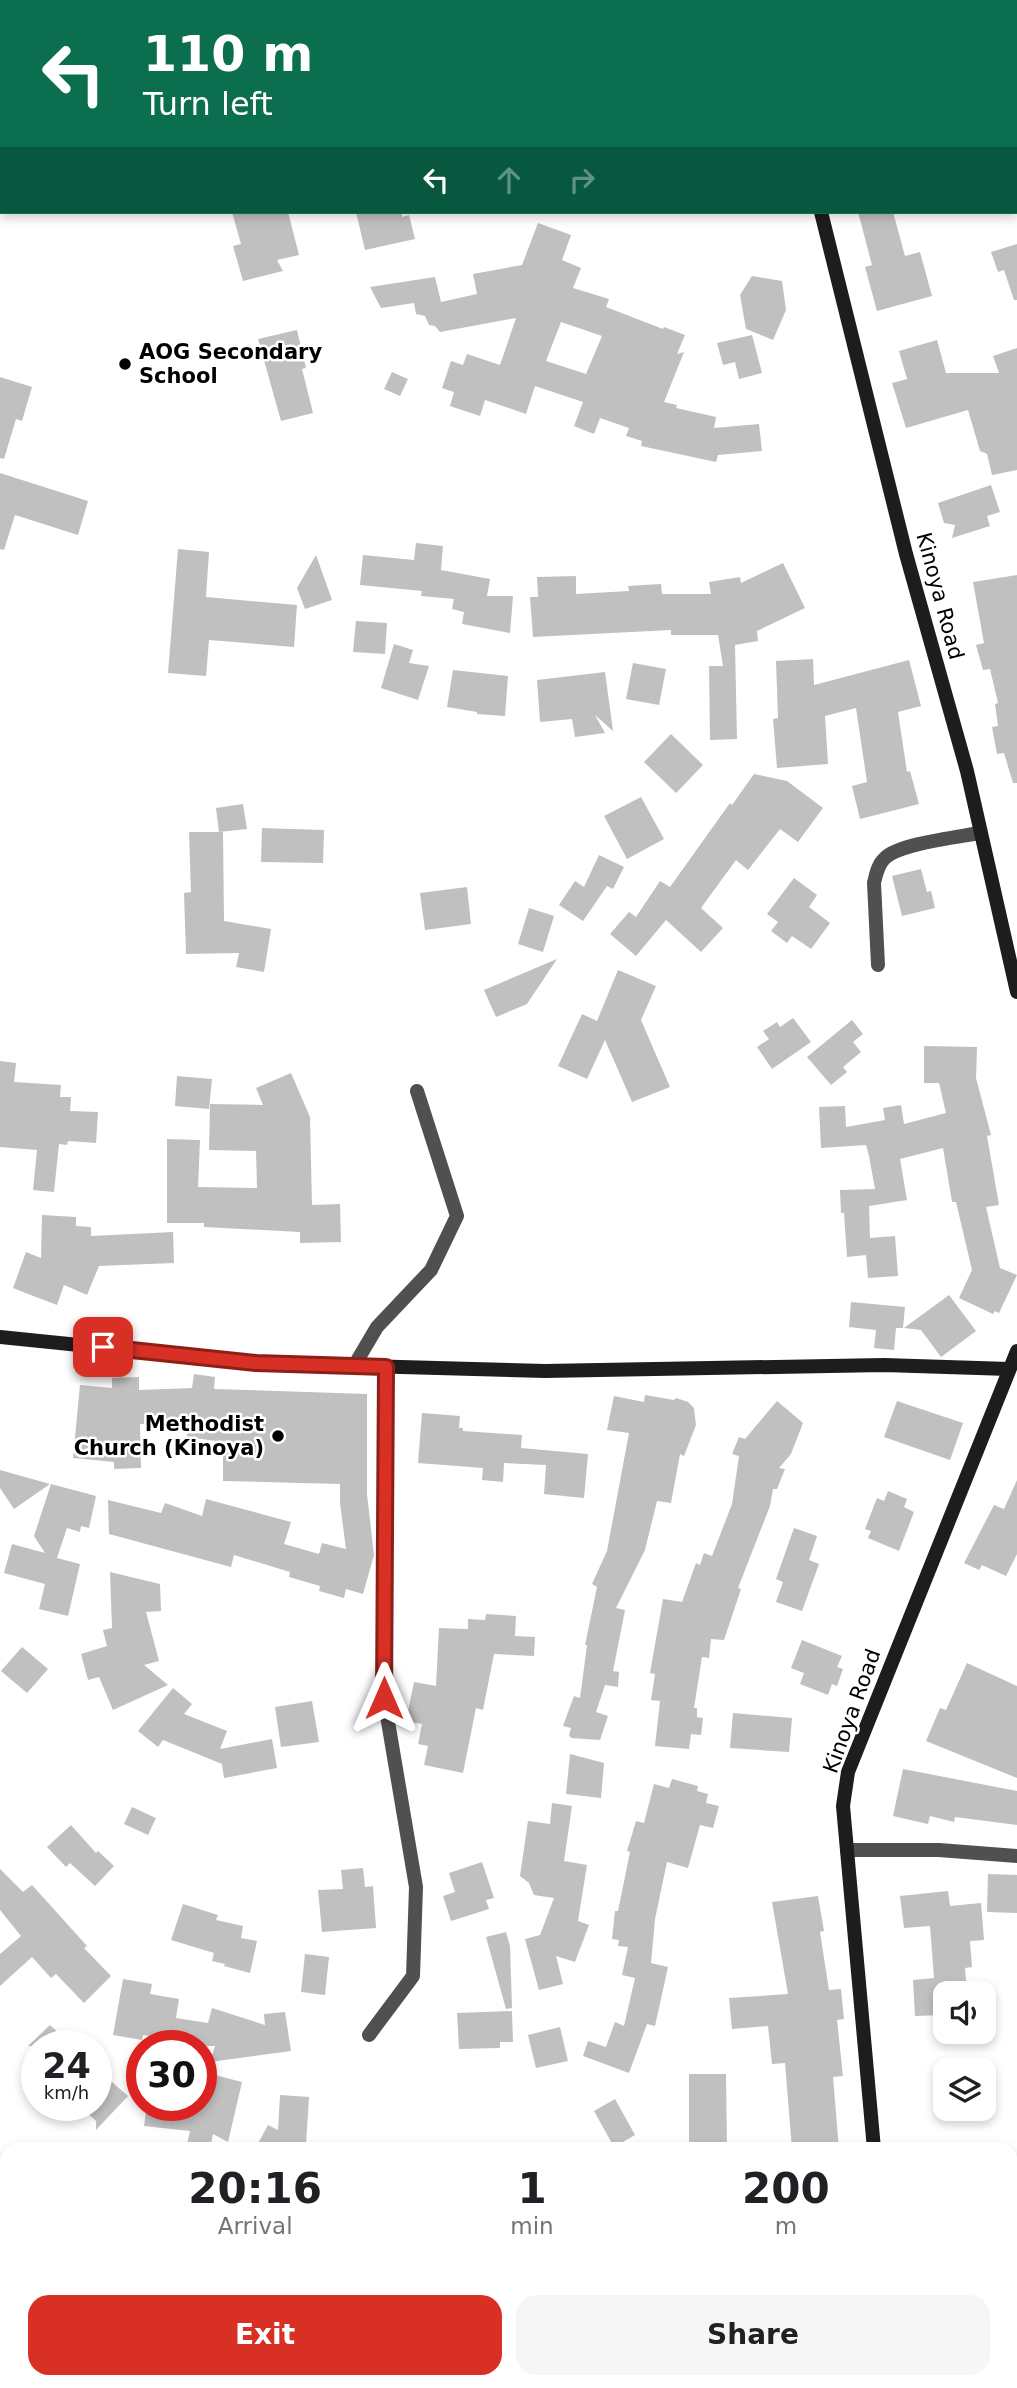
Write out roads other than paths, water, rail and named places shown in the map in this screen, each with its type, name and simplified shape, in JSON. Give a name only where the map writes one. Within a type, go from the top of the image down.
[{"type":"main road","name":"Kinoya Road","points":[[821,214],[906,554],[967,771],[1017,992]]},
{"type":"main road","points":[[0,1337],[256,1363],[545,1371],[884,1365],[1010,1369]]},
{"type":"main road","name":"Kinoya Road","points":[[873,2142],[843,1806],[848,1772],[1017,1351]]},
{"type":"street","points":[[878,965],[874,883],[877,870],[885,858],[899,849],[979,833]]},
{"type":"street","points":[[354,1366],[377,1327],[431,1270],[457,1216],[417,1091]]},
{"type":"street","points":[[369,2035],[413,1976],[416,1887],[384,1698],[386,1367]]},
{"type":"street","points":[[847,1850],[939,1850],[1017,1856]]},
{"type":"place","name":"AOG Secondary School","points":[[125,364]]},
{"type":"place","name":"Methodist Church (Kinoya)","points":[[278,1436]]}]
